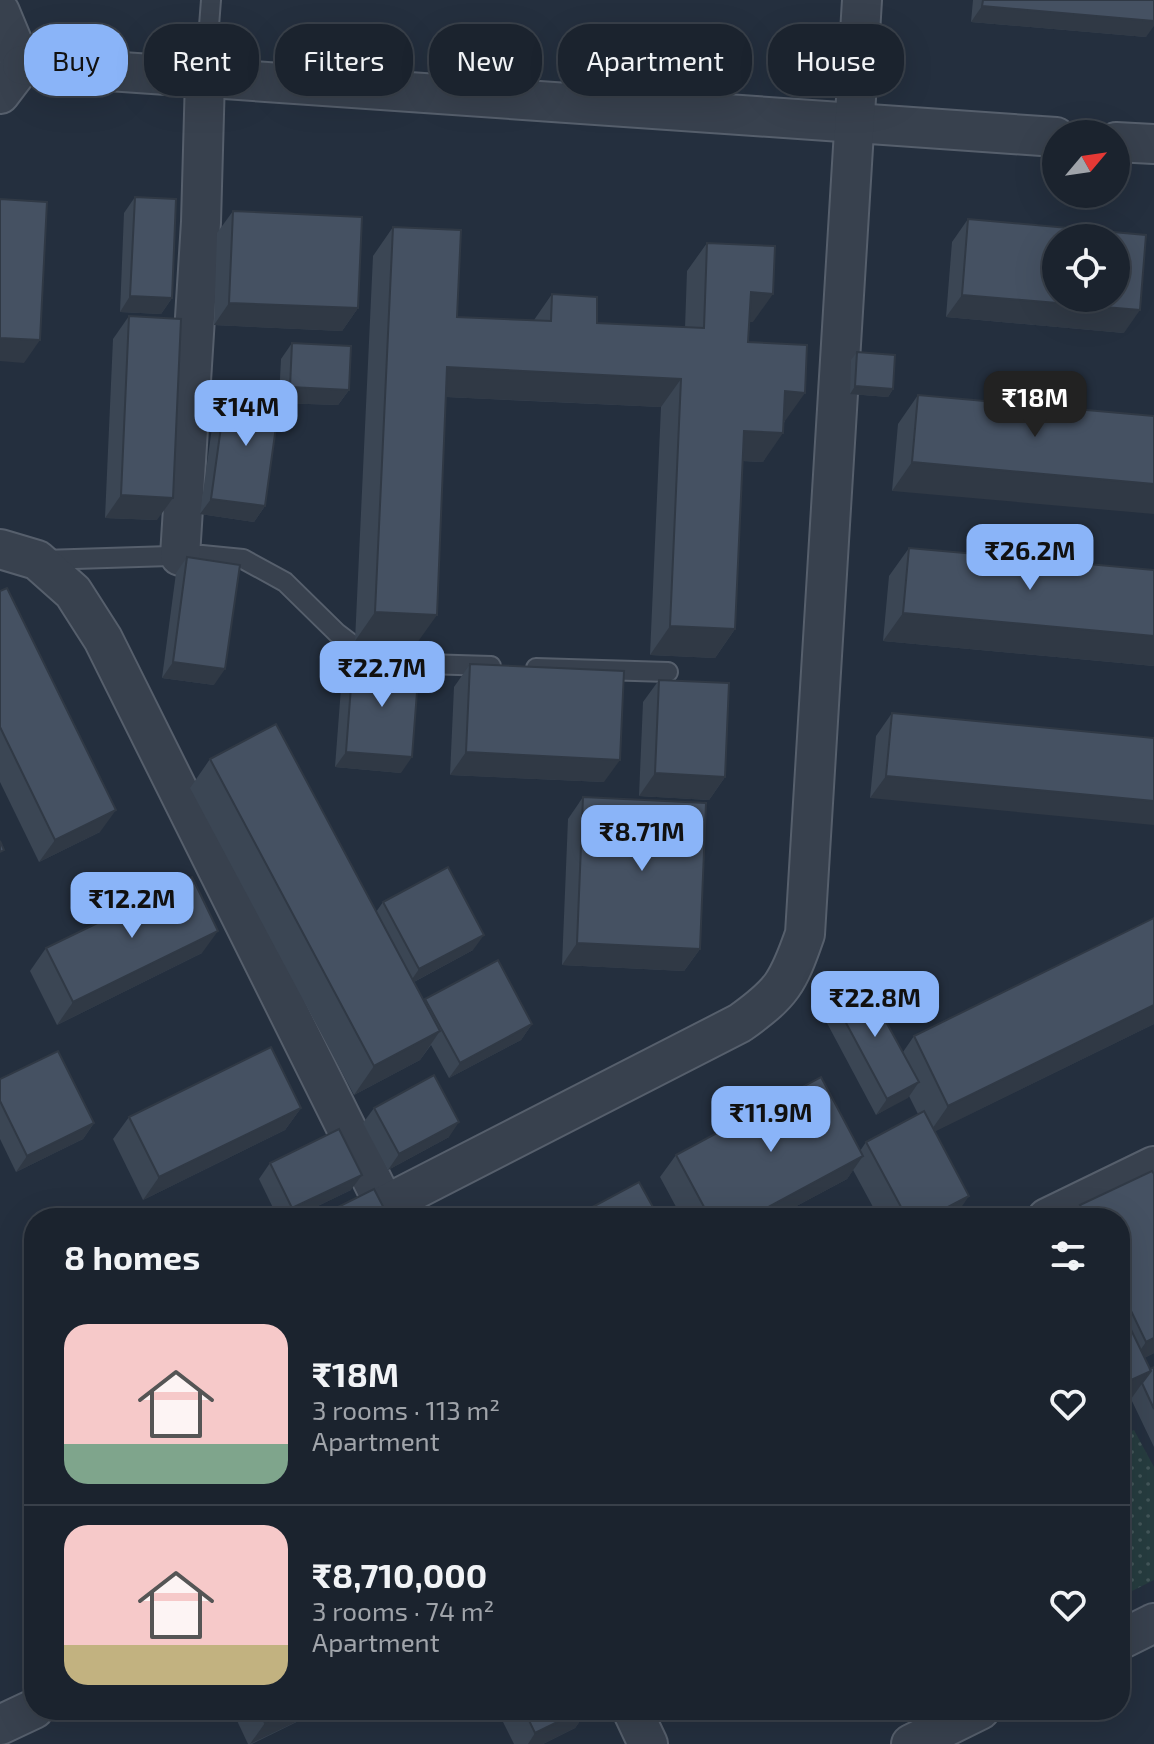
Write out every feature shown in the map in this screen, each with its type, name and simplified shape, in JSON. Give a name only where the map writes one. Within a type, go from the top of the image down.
[{"type":"street","points":[[395,1208],[740,1023],[769,1002],[792,973],[805,934],[862,0]]},
{"type":"street","points":[[0,12],[11,80],[144,79]]},
{"type":"street","points":[[259,82],[1042,136]]},
{"type":"street","points":[[180,556],[201,222],[204,96]]},
{"type":"street","points":[[1130,143],[1154,144]]},
{"type":"street","points":[[0,549],[37,560],[73,592],[103,639],[386,1208]]},
{"type":"street","points":[[1068,1208],[1154,1166]]},
{"type":"street","points":[[1130,1635],[1154,1623]]},
{"type":"street","points":[[0,1725],[24,1714]]},
{"type":"street","points":[[637,1720],[648,1744]]},
{"type":"street","points":[[911,1744],[960,1720]]},
{"type":"lane","points":[[209,24],[211,0]]},
{"type":"lane","points":[[37,560],[180,556],[243,559],[285,582],[337,633],[362,652],[392,663],[668,672]]},
{"type":"green space","points":[[1134,1430],[1154,1467],[1154,1580],[1130,1592],[1130,1432]]},
{"type":"building","points":[[983,0],[1154,0],[1154,21],[982,6]]},
{"type":"building","points":[[135,197],[176,199],[172,298],[130,296]]},
{"type":"building","points":[[0,199],[47,202],[40,340],[0,338]]},
{"type":"building","points":[[233,211],[362,217],[358,308],[229,303]]},
{"type":"building","points":[[968,219],[1042,226],[1042,302],[962,295]]},
{"type":"building","points":[[393,227],[461,230],[457,317],[551,321],[552,294],[597,297],[597,323],[704,328],[707,243],[775,246],[773,294],[751,292],[748,342],[807,345],[805,393],[785,391],[783,433],[744,431],[735,629],[670,626],[681,379],[447,367],[437,615],[375,612]]},
{"type":"building","points":[[1130,234],[1146,235],[1140,310],[1130,309]]},
{"type":"building","points":[[129,316],[181,319],[173,498],[121,495]]},
{"type":"building","points":[[292,343],[351,346],[349,390],[290,387]]},
{"type":"building","points":[[857,352],[895,355],[893,389],[855,386]]},
{"type":"building","points":[[226,391],[280,398],[265,506],[211,499]]},
{"type":"building","points":[[918,395],[1154,416],[1154,484],[912,462]]},
{"type":"building","points":[[909,548],[1154,570],[1154,636],[903,613]]},
{"type":"building","points":[[187,557],[240,565],[225,669],[173,662]]},
{"type":"building","points":[[7,588],[116,810],[55,840],[0,727],[0,591]]},
{"type":"building","points":[[353,660],[419,666],[412,757],[346,752]]},
{"type":"building","points":[[470,664],[624,671],[620,760],[466,752]]},
{"type":"building","points":[[659,680],[729,683],[725,777],[655,773]]},
{"type":"building","points":[[892,713],[1154,738],[1154,801],[886,776]]},
{"type":"building","points":[[276,724],[440,1031],[374,1066],[210,759]]},
{"type":"building","points":[[583,797],[706,803],[700,949],[577,943]]},
{"type":"building","points":[[448,867],[484,935],[419,969],[383,902]]},
{"type":"building","points":[[192,877],[218,931],[73,1002],[46,948]]},
{"type":"building","points":[[1154,918],[1154,1005],[948,1106],[914,1036]]},
{"type":"building","points":[[498,960],[532,1024],[460,1063],[425,999]]},
{"type":"building","points":[[862,978],[919,1082],[887,1099],[831,995]]},
{"type":"building","points":[[271,1047],[301,1108],[159,1177],[129,1117]]},
{"type":"building","points":[[58,1051],[94,1123],[27,1156],[0,1101],[0,1079]]},
{"type":"building","points":[[434,1075],[459,1122],[399,1154],[374,1108]]},
{"type":"building","points":[[821,1077],[863,1156],[767,1208],[705,1208],[676,1155]]},
{"type":"building","points":[[924,1111],[969,1196],[946,1208],[902,1208],[866,1142]]},
{"type":"building","points":[[339,1129],[362,1175],[292,1208],[270,1163]]},
{"type":"building","points":[[1152,1171],[1154,1174],[1154,1338],[1146,1342],[1130,1309],[1130,1208],[1082,1208],[1080,1205]]},
{"type":"building","points":[[639,1182],[653,1208],[591,1208]]},
{"type":"building","points":[[374,1189],[384,1208],[336,1208]]},
{"type":"building","points":[[1130,1328],[1151,1371],[1130,1380]]},
{"type":"building","points":[[1154,1367],[1154,1409],[1142,1383]]},
{"type":"building","points":[[529,1720],[562,1720],[535,1733]]}]
